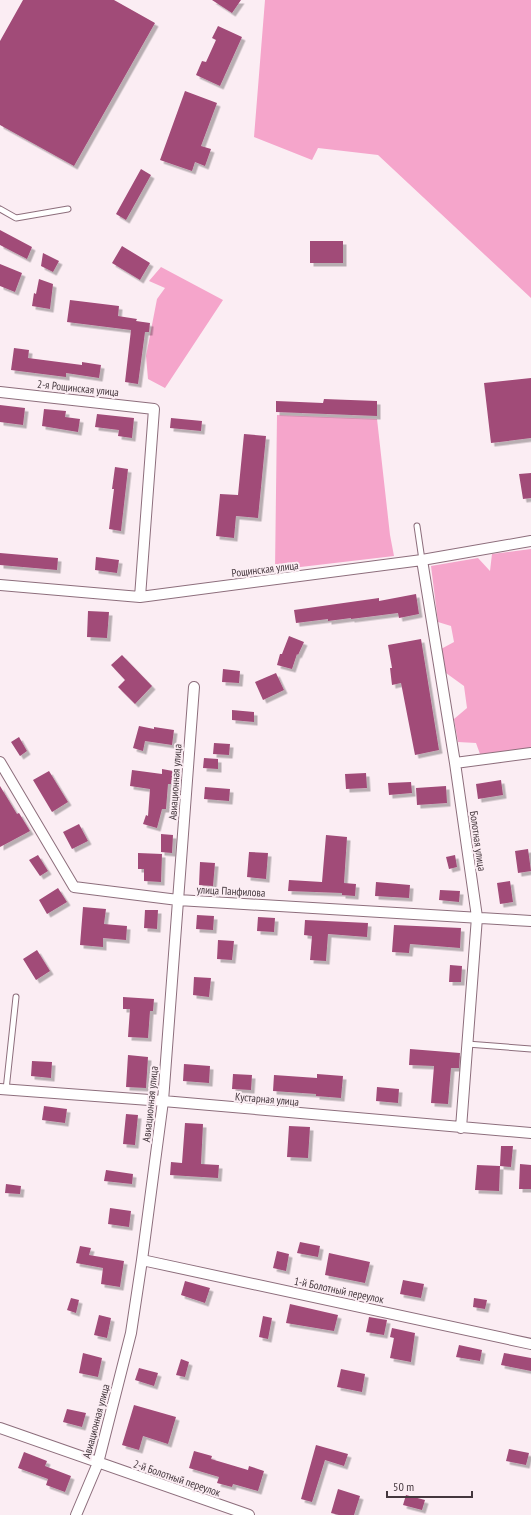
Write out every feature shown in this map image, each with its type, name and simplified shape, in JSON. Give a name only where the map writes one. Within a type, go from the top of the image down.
[{"type":"street","name":"2-я Рощинская улица","points":[[0,392],[154,409],[140,597]]},
{"type":"street","name":"Рощинская улица","points":[[0,585],[140,597],[422,560],[531,541]]},
{"type":"street","name":"Болотная улица","points":[[422,560],[455,763],[477,917],[461,1128]]},
{"type":"street","name":"Авиационная улица","points":[[76,1515],[98,1463],[131,1333],[142,1260],[163,1101],[194,687]]},
{"type":"street","points":[[455,763],[531,753]]},
{"type":"street","name":"улица Панфилова","points":[[0,762],[74,886],[178,900],[531,921]]},
{"type":"street","name":"Кустарная улица","points":[[3,1089],[163,1101],[531,1133]]},
{"type":"street","name":"1-й Болотный переулок","points":[[142,1260],[531,1344]]},
{"type":"street","name":"2-й Болотный переулок","points":[[0,1428],[249,1515]]},
{"type":"lane","points":[[0,209],[16,218],[68,209]]},
{"type":"lane","points":[[417,526],[422,560]]},
{"type":"lane","points":[[3,1089],[16,997]]},
{"type":"lane","points":[[467,1044],[531,1049]]},
{"type":"shaded area","points":[[265,0],[531,0],[531,298],[378,155],[318,148],[312,160],[254,137]]},
{"type":"shaded area","points":[[161,267],[223,300],[165,388],[148,379],[146,356],[157,299],[165,288],[149,281]]},
{"type":"shaded area","points":[[277,415],[377,419],[390,535],[394,556],[275,570]]},
{"type":"shaded area","points":[[531,549],[531,748],[480,754],[476,743],[458,742],[454,719],[467,708],[464,686],[446,673],[441,649],[454,642],[451,626],[438,622],[431,566],[478,558],[490,571],[492,554]]},
{"type":"building","points":[[23,0],[114,0],[155,23],[74,166],[0,125],[0,41]]},
{"type":"building","points":[[212,0],[241,0],[232,13]]},
{"type":"building","points":[[218,26],[242,37],[220,86],[196,75],[202,61],[206,62],[216,40],[212,38]]},
{"type":"building","points":[[185,91],[217,103],[201,146],[211,149],[205,166],[195,162],[192,171],[160,160]]},
{"type":"building","points":[[141,169],[151,175],[126,220],[116,214]]},
{"type":"building","points":[[0,230],[32,247],[27,259],[0,245]]},
{"type":"building","points":[[310,241],[343,241],[343,263],[310,263]]},
{"type":"building","points":[[122,246],[150,263],[140,280],[112,263]]},
{"type":"building","points":[[43,253],[59,261],[53,272],[41,266]]},
{"type":"building","points":[[0,264],[22,273],[15,292],[0,286]]},
{"type":"building","points":[[39,279],[53,284],[50,309],[32,306],[34,293],[36,294]]},
{"type":"building","points":[[70,300],[119,306],[118,316],[150,323],[149,332],[145,332],[138,384],[125,382],[131,330],[67,322]]},
{"type":"building","points":[[14,348],[29,350],[28,358],[82,365],[82,362],[101,365],[99,378],[66,373],[66,377],[11,370]]},
{"type":"building","points":[[531,378],[531,438],[491,443],[484,383]]},
{"type":"building","points":[[324,399],[377,401],[377,416],[276,412],[276,401],[323,403]]},
{"type":"building","points":[[0,405],[25,408],[23,425],[0,422]]},
{"type":"building","points":[[44,409],[66,411],[65,417],[80,419],[78,432],[42,426]]},
{"type":"building","points":[[97,414],[134,418],[132,438],[118,436],[119,430],[95,427]]},
{"type":"building","points":[[171,418],[202,421],[201,431],[170,428]]},
{"type":"building","points":[[244,434],[266,436],[258,518],[236,516],[234,538],[216,536],[220,494],[238,495]]},
{"type":"building","points":[[115,467],[128,469],[121,531],[109,529]]},
{"type":"building","points":[[531,473],[531,498],[523,499],[519,474]]},
{"type":"building","points":[[0,553],[58,558],[57,570],[0,565]]},
{"type":"building","points":[[96,557],[119,560],[117,573],[95,570]]},
{"type":"building","points":[[416,594],[419,614],[399,618],[398,613],[351,619],[328,621],[328,619],[296,623],[294,610],[379,598],[379,601]]},
{"type":"building","points":[[88,611],[109,612],[107,638],[87,637]]},
{"type":"building","points":[[289,636],[304,642],[298,655],[297,654],[292,669],[277,665],[280,654],[282,654]]},
{"type":"building","points":[[421,639],[439,750],[415,755],[401,683],[392,685],[390,668],[392,668],[388,645]]},
{"type":"building","points":[[122,655],[152,686],[135,704],[118,687],[125,680],[111,665]]},
{"type":"building","points":[[223,669],[240,671],[239,683],[222,682]]},
{"type":"building","points":[[276,673],[284,690],[263,700],[255,682]]},
{"type":"building","points":[[232,710],[254,712],[254,722],[232,720]]},
{"type":"building","points":[[139,726],[154,729],[154,727],[174,730],[172,745],[145,741],[143,751],[133,748]]},
{"type":"building","points":[[19,737],[27,751],[20,756],[11,742]]},
{"type":"building","points":[[214,743],[230,744],[229,755],[213,754]]},
{"type":"building","points":[[204,758],[218,759],[218,769],[203,768]]},
{"type":"building","points":[[162,769],[173,771],[171,784],[168,784],[166,809],[162,809],[157,828],[143,824],[146,815],[148,816],[150,789],[130,786],[132,770],[162,774]]},
{"type":"building","points":[[49,771],[68,802],[52,812],[33,780]]},
{"type":"building","points":[[366,773],[367,788],[346,789],[345,774]]},
{"type":"building","points":[[501,780],[503,795],[478,799],[476,784]]},
{"type":"building","points":[[411,782],[412,793],[389,795],[388,783]]},
{"type":"building","points":[[0,786],[17,814],[19,813],[30,831],[0,847]]},
{"type":"building","points":[[446,786],[447,803],[417,805],[416,788]]},
{"type":"building","points":[[205,787],[230,789],[229,801],[204,799]]},
{"type":"building","points":[[79,824],[88,841],[72,849],[63,832]]},
{"type":"building","points":[[161,834],[173,835],[172,853],[161,852]]},
{"type":"building","points":[[326,835],[347,837],[344,883],[356,884],[355,896],[342,895],[342,893],[288,891],[289,880],[322,882]]},
{"type":"building","points":[[528,849],[531,871],[518,873],[515,851]]},
{"type":"building","points":[[249,852],[268,853],[266,879],[247,877]]},
{"type":"building","points":[[138,853],[162,854],[161,882],[144,881],[144,869],[138,869]]},
{"type":"building","points":[[38,855],[48,871],[40,876],[29,860]]},
{"type":"building","points":[[455,855],[457,867],[449,869],[446,857]]},
{"type":"building","points":[[200,862],[215,863],[213,886],[199,885]]},
{"type":"building","points":[[510,881],[513,902],[500,904],[497,883]]},
{"type":"building","points":[[376,882],[410,885],[409,898],[375,896]]},
{"type":"building","points":[[58,888],[67,902],[47,914],[39,900]]},
{"type":"building","points":[[440,890],[460,891],[459,902],[439,900]]},
{"type":"building","points":[[83,907],[106,909],[104,924],[127,926],[126,940],[103,938],[103,947],[80,945]]},
{"type":"building","points":[[145,910],[158,910],[157,929],[144,928]]},
{"type":"building","points":[[197,915],[214,916],[213,930],[196,929]]},
{"type":"building","points":[[258,917],[275,918],[274,932],[257,931]]},
{"type":"building","points":[[305,920],[368,923],[367,937],[328,934],[326,961],[310,960],[312,936],[304,935]]},
{"type":"building","points":[[394,925],[461,928],[460,948],[410,944],[409,953],[392,952]]},
{"type":"building","points":[[218,940],[234,941],[232,960],[217,959]]},
{"type":"building","points":[[37,950],[50,971],[36,980],[23,959]]},
{"type":"building","points":[[450,965],[462,966],[461,982],[449,982]]},
{"type":"building","points":[[194,977],[211,978],[209,997],[193,995]]},
{"type":"building","points":[[123,997],[154,999],[153,1011],[150,1011],[148,1038],[128,1037],[130,1009],[123,1009]]},
{"type":"building","points":[[410,1049],[460,1053],[459,1068],[451,1068],[448,1104],[431,1103],[434,1066],[409,1065]]},
{"type":"building","points":[[128,1055],[148,1057],[146,1088],[126,1087]]},
{"type":"building","points":[[32,1061],[52,1062],[51,1078],[31,1076]]},
{"type":"building","points":[[184,1064],[210,1066],[209,1083],[183,1081]]},
{"type":"building","points":[[233,1074],[252,1075],[251,1090],[232,1089]]},
{"type":"building","points":[[317,1074],[343,1076],[341,1098],[316,1096],[316,1094],[273,1091],[274,1075],[317,1078]]},
{"type":"building","points":[[377,1087],[399,1089],[398,1103],[376,1101]]},
{"type":"building","points":[[44,1106],[67,1109],[65,1123],[42,1120]]},
{"type":"building","points":[[126,1114],[138,1115],[135,1145],[123,1144]]},
{"type":"building","points":[[185,1123],[203,1124],[201,1164],[219,1165],[218,1178],[170,1175],[171,1162],[182,1163]]},
{"type":"building","points":[[289,1126],[310,1127],[308,1158],[287,1157]]},
{"type":"building","points":[[501,1146],[513,1146],[511,1167],[500,1166]]},
{"type":"building","points":[[520,1164],[531,1165],[531,1189],[519,1189]]},
{"type":"building","points":[[477,1165],[500,1166],[499,1191],[475,1190]]},
{"type":"building","points":[[106,1170],[133,1174],[132,1184],[104,1181]]},
{"type":"building","points":[[6,1184],[21,1186],[20,1194],[5,1193]]},
{"type":"building","points":[[110,1208],[131,1211],[129,1227],[108,1224]]},
{"type":"building","points":[[300,1242],[320,1246],[318,1257],[297,1253]]},
{"type":"building","points":[[80,1246],[91,1248],[89,1255],[124,1261],[120,1287],[101,1284],[103,1268],[76,1263]]},
{"type":"building","points":[[277,1251],[289,1254],[286,1271],[273,1268]]},
{"type":"building","points":[[329,1253],[370,1262],[365,1283],[325,1275]]},
{"type":"building","points":[[403,1280],[424,1284],[421,1298],[400,1294]]},
{"type":"building","points":[[185,1281],[210,1288],[205,1303],[181,1295]]},
{"type":"building","points":[[71,1298],[79,1300],[76,1313],[67,1310]]},
{"type":"building","points":[[474,1298],[487,1300],[485,1309],[473,1307]]},
{"type":"building","points":[[290,1304],[338,1315],[334,1331],[286,1323]]},
{"type":"building","points":[[99,1315],[111,1318],[107,1338],[94,1335]]},
{"type":"building","points":[[263,1316],[272,1318],[268,1339],[259,1337]]},
{"type":"building","points":[[369,1317],[387,1320],[384,1335],[366,1332]]},
{"type":"building","points":[[392,1328],[415,1333],[411,1362],[390,1358],[394,1338],[390,1337]]},
{"type":"building","points":[[459,1345],[482,1350],[480,1361],[456,1357]]},
{"type":"building","points":[[83,1353],[102,1358],[98,1377],[79,1373]]},
{"type":"building","points":[[504,1353],[531,1358],[531,1371],[501,1365]]},
{"type":"building","points":[[181,1359],[189,1362],[185,1377],[176,1375]]},
{"type":"building","points":[[139,1368],[158,1373],[154,1386],[135,1380]]},
{"type":"building","points":[[341,1369],[365,1374],[362,1392],[337,1387]]},
{"type":"building","points":[[134,1405],[176,1417],[168,1444],[143,1436],[139,1450],[122,1445]]},
{"type":"building","points":[[67,1409],[86,1413],[82,1427],[63,1422]]},
{"type":"building","points":[[316,1445],[348,1454],[344,1466],[325,1460],[312,1502],[301,1499]]},
{"type":"building","points":[[509,1449],[529,1453],[526,1465],[506,1461]]},
{"type":"building","points":[[194,1451],[212,1456],[211,1459],[248,1470],[249,1466],[264,1471],[258,1491],[233,1484],[232,1487],[217,1483],[219,1477],[189,1468]]},
{"type":"building","points":[[24,1452],[47,1461],[45,1466],[71,1476],[65,1492],[46,1485],[48,1479],[18,1468]]},
{"type":"building","points":[[338,1489],[360,1496],[354,1515],[339,1515],[331,1513]]},
{"type":"building","points":[[406,1495],[425,1500],[422,1510],[403,1505]]}]
